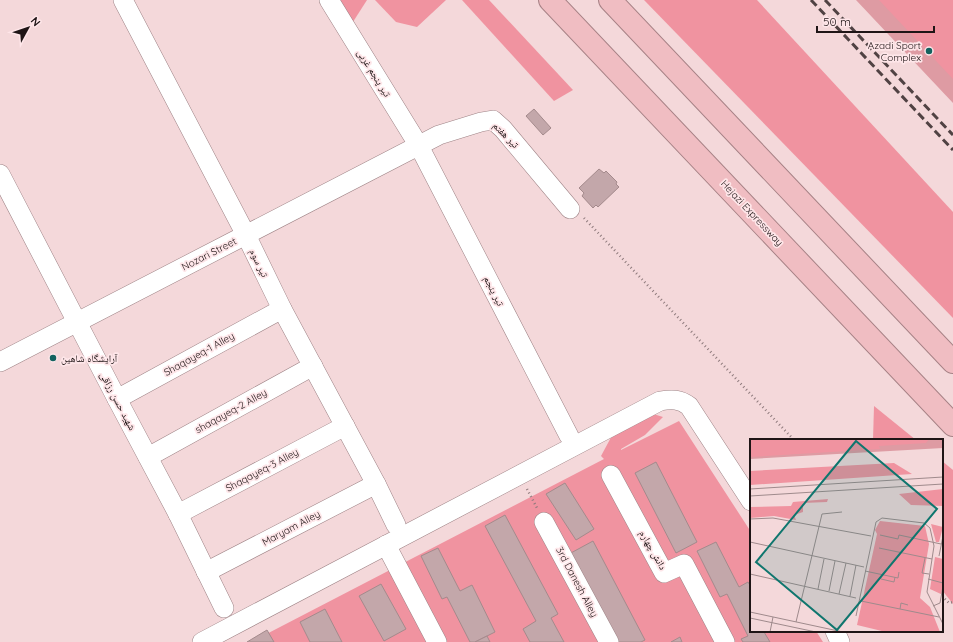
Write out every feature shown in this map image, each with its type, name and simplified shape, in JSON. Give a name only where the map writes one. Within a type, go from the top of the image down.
[{"type":"highway","points":[[610,0],[953,362]]},
{"type":"highway","name":"Hejazi Expressway","points":[[551,2],[953,425]]},
{"type":"street","name":"تیر سوم","points":[[123,0],[246,235],[282,309],[314,366],[396,525]]},
{"type":"street","name":"تیر پنجم غربی","points":[[328,0],[419,146]]},
{"type":"street","name":"تیر هفتم","points":[[419,146],[439,135],[481,122],[493,120],[503,129],[576,212]]},
{"type":"street","name":"Nozari Street","points":[[0,362],[419,146]]},
{"type":"street","name":"تیر پنجم","points":[[419,146],[569,436]]},
{"type":"street","name":"شهید حسن رزاقی","points":[[0,174],[178,514],[224,608]]},
{"type":"street","name":"Shaqayeq-1 Alley","points":[[117,399],[282,309]]},
{"type":"street","name":"shaqayeq-2 Alley","points":[[148,457],[314,366]]},
{"type":"street","points":[[202,642],[660,401],[676,400],[689,406],[750,499]]},
{"type":"street","name":"Shaqayeq-3 Alley","points":[[178,514],[345,426]]},
{"type":"street","name":"دانش چهارم","points":[[611,475],[664,573],[684,564],[725,642]]},
{"type":"street","name":"Maryam Alley","points":[[206,572],[376,484]]},
{"type":"street","name":"3rd Danesh Alley","points":[[544,522],[609,642]]},
{"type":"street","points":[[386,545],[437,642]]},
{"type":"street","points":[[835,632],[840,642]]},
{"type":"path","points":[[576,212],[793,439]]},
{"type":"path","points":[[519,475],[544,522]]},
{"type":"path","points":[[943,597],[949,604],[953,602]]},
{"type":"shaded area","points":[[337,0],[367,0],[351,25]]},
{"type":"shaded area","points":[[375,0],[446,0],[417,27],[396,22]]},
{"type":"shaded area","points":[[462,0],[489,0],[573,90],[554,101]]},
{"type":"shaded area","points":[[644,0],[757,0],[953,212],[953,318]]},
{"type":"shaded area","name":"Azadi Sport Complex","points":[[856,0],[953,0],[953,103]]},
{"type":"shaded area","points":[[879,0],[953,0],[953,79]]},
{"type":"shaded area","points":[[874,406],[915,439],[873,439]]},
{"type":"shaded area","points":[[650,413],[663,417],[645,435],[621,450],[679,421],[750,530],[750,632],[817,632],[823,642],[251,642],[604,459],[601,456],[615,430]]},
{"type":"shaded area","points":[[943,462],[953,470],[953,604],[943,591]]},
{"type":"building","points":[[534,109],[551,128],[543,135],[526,116]]},
{"type":"building","points":[[599,169],[604,173],[606,171],[617,182],[616,184],[619,187],[598,207],[596,205],[593,208],[582,196],[584,193],[579,188]]},
{"type":"building","points":[[656,462],[697,542],[676,553],[635,473]]},
{"type":"building","points":[[565,483],[594,529],[576,540],[546,494]]},
{"type":"building","points":[[505,515],[558,614],[551,618],[564,642],[530,642],[523,629],[536,621],[485,526]]},
{"type":"building","points":[[593,541],[645,640],[641,642],[616,642],[569,554]]},
{"type":"building","points":[[716,542],[739,587],[748,582],[750,585],[750,632],[764,632],[770,642],[743,642],[741,639],[748,636],[727,594],[720,597],[697,551]]},
{"type":"building","points":[[438,548],[460,591],[472,585],[495,632],[475,642],[470,642],[447,597],[442,599],[421,556]]},
{"type":"building","points":[[381,584],[406,629],[384,641],[359,596]]},
{"type":"building","points":[[325,609],[342,642],[310,642],[300,622]]},
{"type":"building","points":[[267,630],[274,642],[247,642]]},
{"type":"building","points":[[487,636],[490,642],[475,642]]},
{"type":"building","points":[[680,637],[682,642],[671,642]]},
{"type":"railway","points":[[811,0],[953,150]]},
{"type":"railway","points":[[825,0],[953,135]]},
{"type":"place","name":"Azadi Sport Complex","points":[[929,51]]},
{"type":"place","name":"آرایشگاه شاهین","points":[[53,358]]}]
